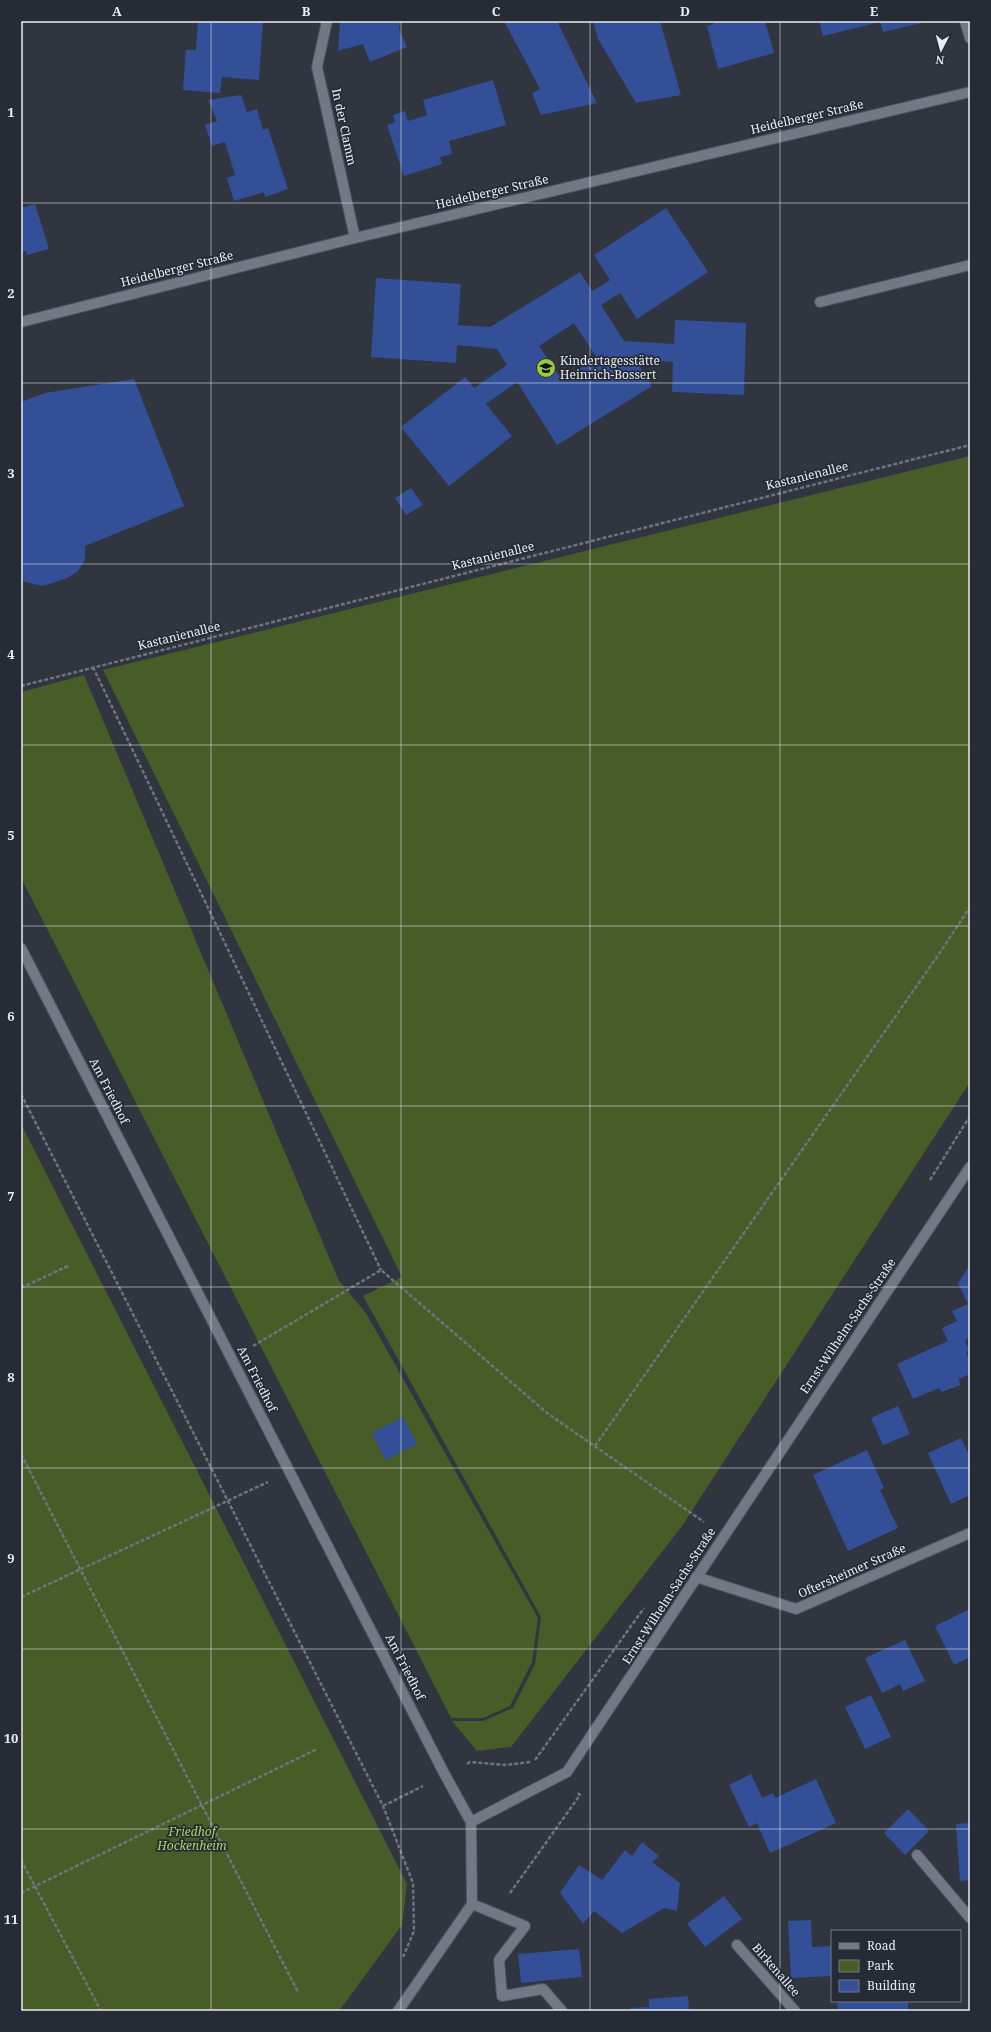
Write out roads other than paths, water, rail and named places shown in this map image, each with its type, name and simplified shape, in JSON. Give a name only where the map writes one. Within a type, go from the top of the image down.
[{"type":"street","name":"In der Clamm","points":[[327,21],[318,67],[355,238]]},
{"type":"street","points":[[964,21],[970,38]]},
{"type":"street","name":"Heidelberger Straße","points":[[21,322],[355,238],[970,92]]},
{"type":"street","points":[[820,302],[970,265]]},
{"type":"street","name":"Am Friedhof","points":[[21,948],[445,1775],[471,1822]]},
{"type":"street","name":"Ernst-Wilhelm-Sachs-Straße","points":[[471,1822],[567,1772],[970,1167]]},
{"type":"street","name":"Oftersheimer Straße","points":[[696,1577],[796,1610],[970,1533]]},
{"type":"street","points":[[398,2011],[472,1904],[471,1822]]},
{"type":"street","points":[[917,1855],[970,1918]]},
{"type":"street","points":[[472,1904],[525,1926],[499,1960],[502,1996],[543,1989],[562,2011]]},
{"type":"street","name":"Birkenallee","points":[[737,1946],[795,2011]]},
{"type":"place","name":"Kindertagesstätte Heinrich-Bossert","points":[[546,368]]},
{"type":"park label","name":"Friedhof Hockenheim","points":[[192,1839]]}]
